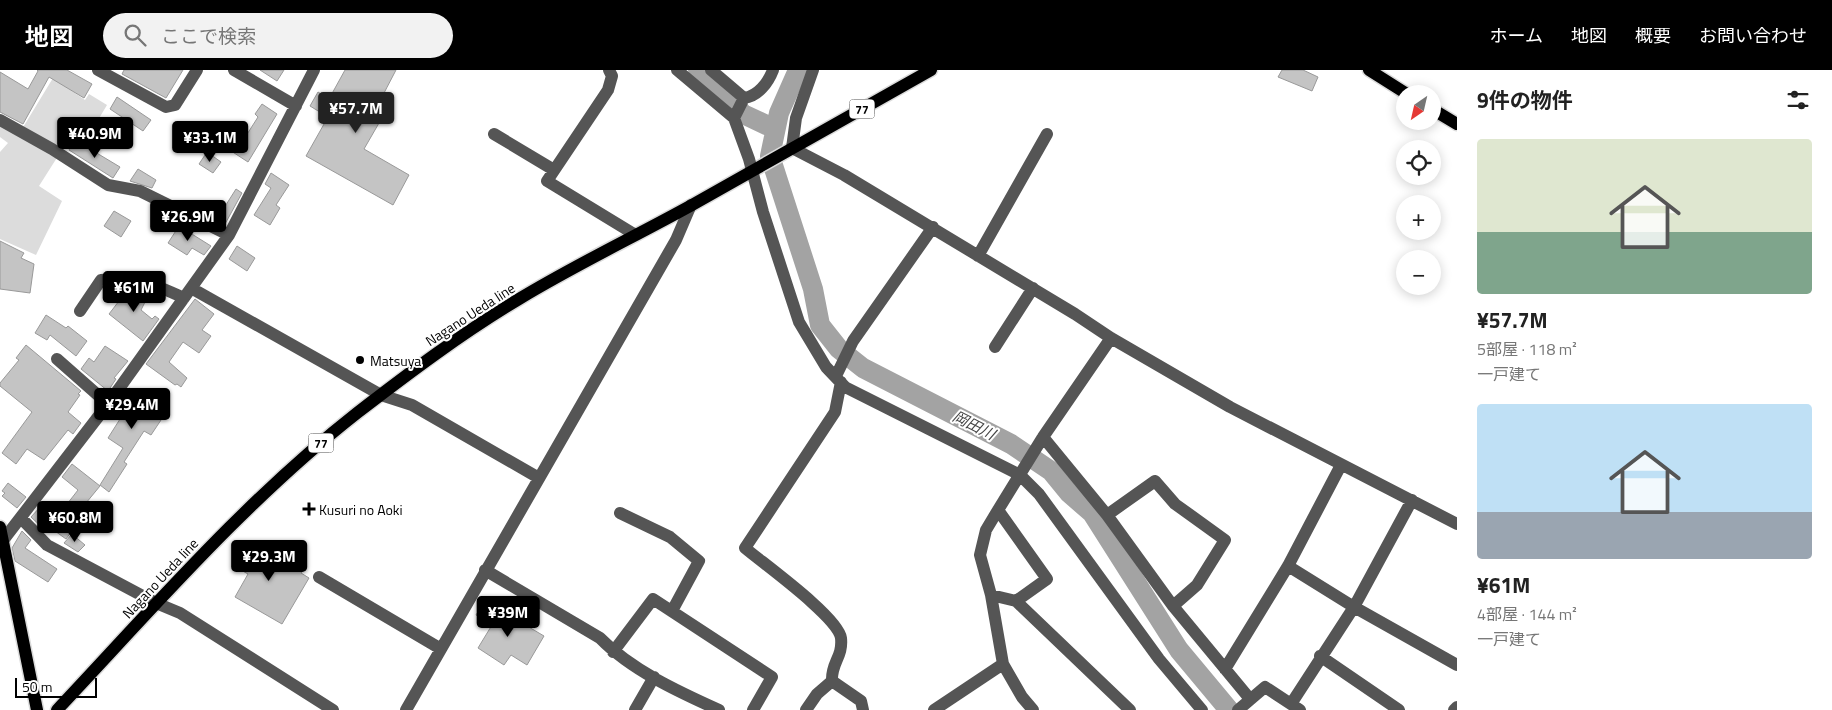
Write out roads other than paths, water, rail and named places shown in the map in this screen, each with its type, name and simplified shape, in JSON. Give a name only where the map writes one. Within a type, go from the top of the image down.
[{"type":"main road","name":"77","points":[[792,148],[931,70]]},
{"type":"main road","points":[[1369,70],[1396,87]]},
{"type":"main road","points":[[1441,114],[1457,124]]},
{"type":"main road","name":"Nagano Ueda line","points":[[57,710],[213,544],[272,487],[325,440],[381,395],[436,354],[517,300],[792,148]]},
{"type":"main road","points":[[2,533],[4,569],[38,710]]},
{"type":"street","points":[[98,70],[166,107],[175,105],[197,70]]},
{"type":"street","points":[[234,70],[296,106]]},
{"type":"street","points":[[2,533],[21,518],[108,404],[229,235],[314,70]]},
{"type":"street","points":[[609,70],[612,76],[608,90],[547,181],[634,234]]},
{"type":"street","points":[[677,70],[739,108]]},
{"type":"street","points":[[711,70],[739,108],[752,170],[799,322],[826,366],[845,387],[1022,472],[1159,659],[1202,710]]},
{"type":"street","points":[[739,108],[762,87],[773,70]]},
{"type":"street","points":[[813,70],[796,118],[792,148],[844,174],[1033,288],[1111,338],[1230,407],[1457,524]]},
{"type":"street","points":[[0,120],[52,149],[108,185],[140,191],[229,235]]},
{"type":"street","points":[[494,134],[554,170]]},
{"type":"street","points":[[978,256],[1047,134]]},
{"type":"street","points":[[406,710],[676,240],[691,205]]},
{"type":"street","points":[[832,681],[832,669],[842,653],[840,635],[825,613],[745,548],[835,412],[839,379],[853,341],[933,228]]},
{"type":"street","points":[[80,311],[101,280],[123,278],[152,283],[187,293],[381,395],[412,405],[539,478]]},
{"type":"street","points":[[995,347],[1033,288]]},
{"type":"street","points":[[1033,710],[1022,697],[1004,664],[991,595],[980,555],[986,530],[998,510],[1041,441],[1111,338]]},
{"type":"street","points":[[58,359],[108,404]]},
{"type":"street","points":[[1041,441],[1107,515],[1173,606],[1225,669],[1245,703],[1265,687],[1295,707],[1320,656],[1354,607],[1412,500]]},
{"type":"street","points":[[1225,669],[1288,566],[1341,465]]},
{"type":"street","points":[[1107,515],[1155,480],[1175,504],[1225,540],[1197,585],[1173,606]]},
{"type":"street","points":[[998,510],[1047,579],[1016,601]]},
{"type":"street","points":[[620,513],[670,537],[699,561],[672,611]]},
{"type":"street","points":[[21,518],[47,544],[156,603],[180,613],[332,710]]},
{"type":"street","points":[[1288,566],[1354,607],[1457,665]]},
{"type":"street","points":[[485,570],[600,638],[613,652],[654,677],[719,710]]},
{"type":"street","points":[[319,577],[441,649]]},
{"type":"street","points":[[991,595],[1016,601],[1130,710]]},
{"type":"street","points":[[613,652],[653,599],[772,677],[753,710]]},
{"type":"street","points":[[1320,656],[1399,710]]},
{"type":"street","points":[[934,710],[1004,664]]},
{"type":"street","points":[[635,710],[654,677]]},
{"type":"street","points":[[806,710],[816,694],[832,681]]},
{"type":"street","points":[[832,681],[861,701],[863,710]]},
{"type":"street","points":[[1454,710],[1457,707]]},
{"type":"waterway","name":"岡田川","points":[[698,70],[743,114],[775,129]]},
{"type":"waterway","name":"岡田川","points":[[798,70],[779,113],[770,156],[813,289],[820,325],[839,349],[863,368],[1011,444],[1051,471],[1069,493],[1092,513],[1179,650],[1229,710]]},
{"type":"place","name":"Matsuya","points":[[360,360]]},
{"type":"place","name":"Kusuri no Aoki","points":[[309,509]]}]
